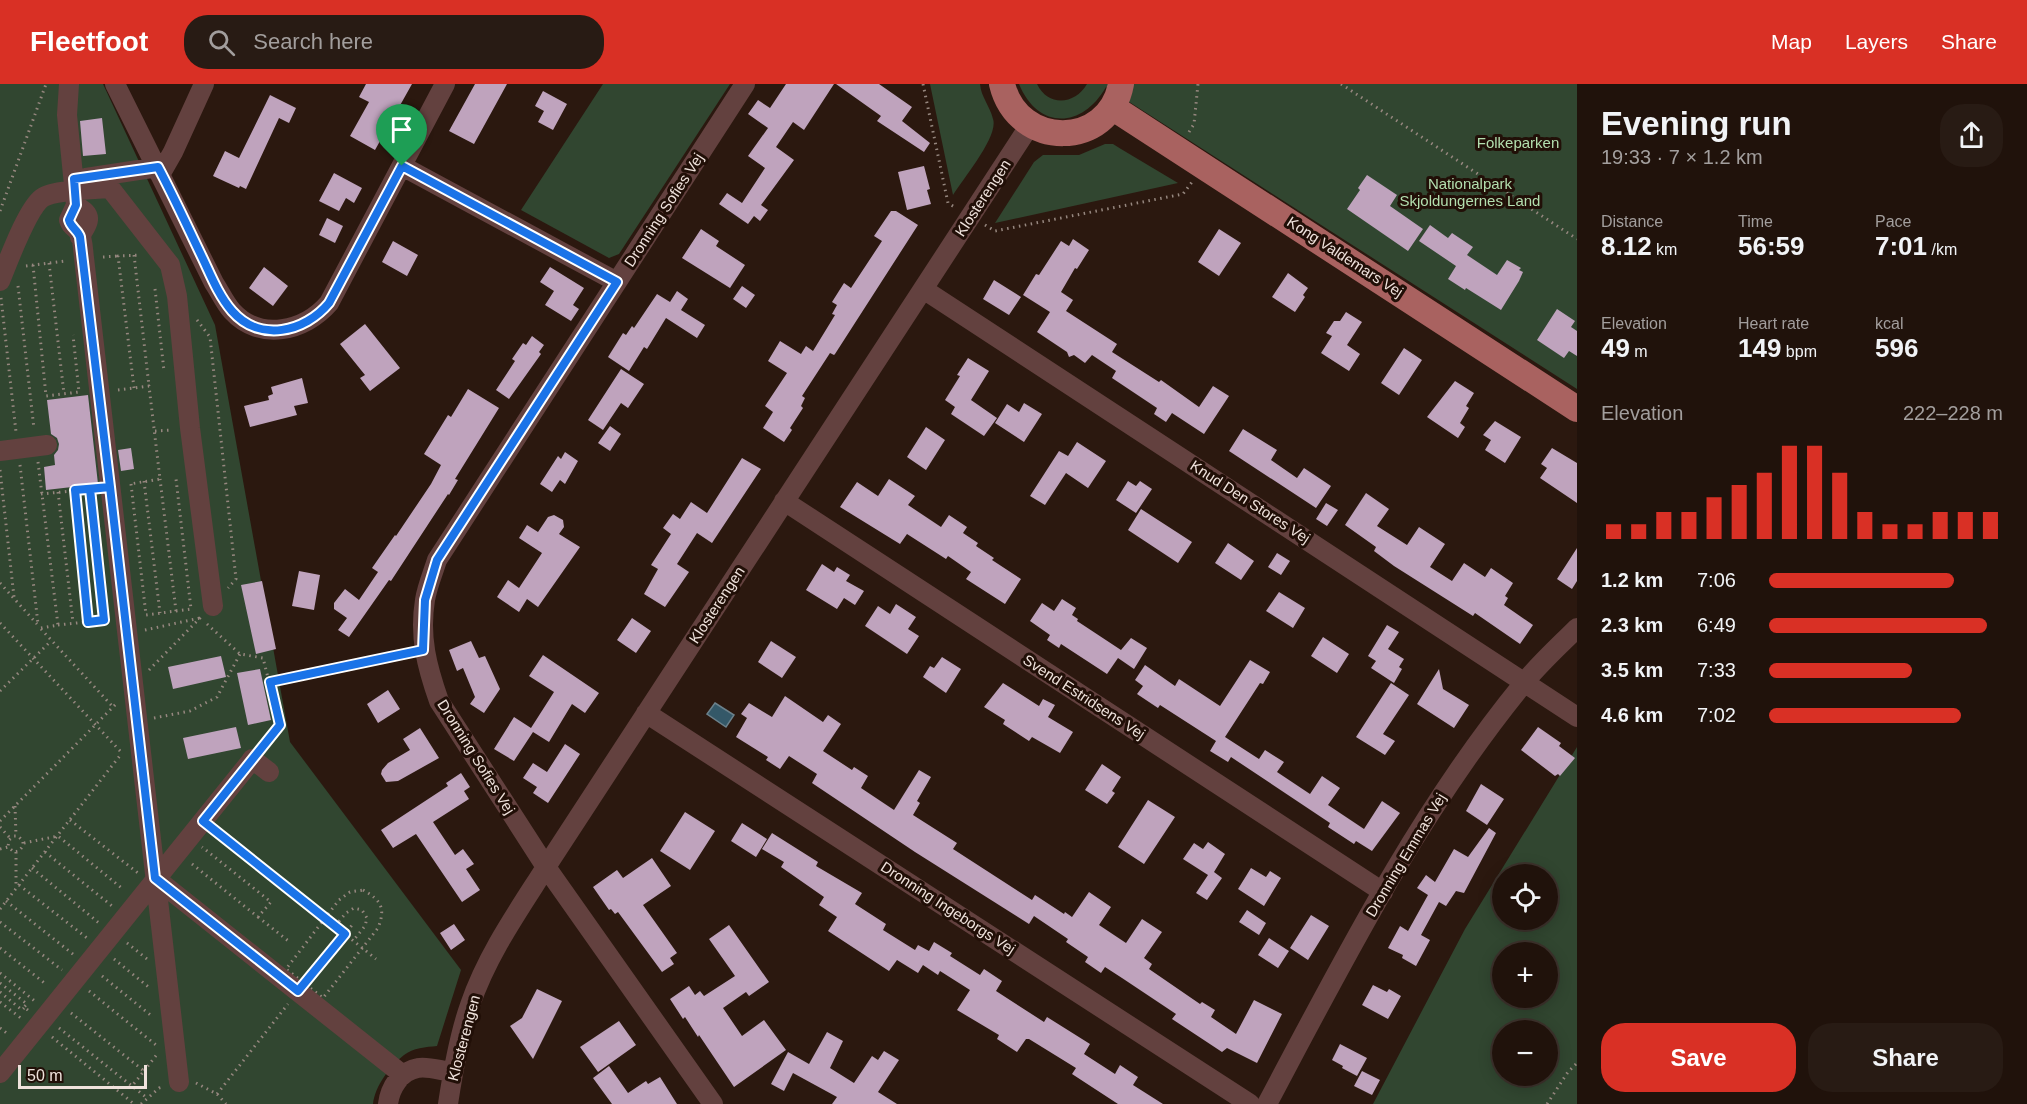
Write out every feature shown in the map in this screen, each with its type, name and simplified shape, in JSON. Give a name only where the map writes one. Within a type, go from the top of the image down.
[{"type":"main road","points":[[1002,84],[1005,97],[1015,113],[1030,125],[1047,132],[1065,134],[1083,130],[1099,120],[1116,95]]},
{"type":"main road","name":"Kong Valdemars Vej","points":[[1116,95],[1178,149],[1577,409]]},
{"type":"street","points":[[69,84],[67,115],[75,192],[69,220],[72,228],[78,231],[80,237],[100,391],[153,881],[179,1082]]},
{"type":"street","points":[[116,84],[214,283],[232,311],[255,326],[268,330],[282,330],[308,322],[320,314],[329,303],[446,84]]},
{"type":"street","points":[[75,192],[160,170],[173,152],[204,84]]},
{"type":"street","name":"Dronning Sofies Vej","points":[[713,1104],[546,867],[439,701],[423,650],[425,600],[437,560],[745,84]]},
{"type":"street","name":"Klosterengen","points":[[448,1104],[452,1072],[470,1004],[497,944],[1030,125]]},
{"type":"street","points":[[402,166],[617,282]]},
{"type":"street","points":[[8,279],[33,208],[43,197],[110,188],[170,265],[177,296],[206,612]]},
{"type":"street","name":"Knud Den Stores Vej","points":[[923,289],[1577,717]]},
{"type":"street","name":"Svend Estridsens Vej","points":[[784,501],[1383,892]]},
{"type":"street","name":"Dronning Emmas Vej","points":[[1267,1104],[1383,892],[1445,788],[1524,682],[1577,628]]},
{"type":"street","name":"Dronning Ingeborgs Vej","points":[[646,713],[1250,1104]]},
{"type":"street","points":[[0,1074],[39,1019],[252,759],[268,772]]},
{"type":"street","points":[[153,881],[301,988],[403,1075]]},
{"type":"street","points":[[388,1104],[394,1084],[403,1075],[418,1068],[452,1072]]},
{"type":"path","points":[[0,211],[46,84]]},
{"type":"path","points":[[923,84],[948,203],[995,231],[1183,194],[1203,166]]},
{"type":"path","points":[[1178,149],[1194,124],[1198,84]]},
{"type":"path","points":[[1341,84],[1577,239]]},
{"type":"path","points":[[134,388],[118,256],[160,252]]},
{"type":"path","points":[[131,484],[146,615],[176,611],[134,255]]},
{"type":"path","points":[[24,266],[65,261],[66,272]]},
{"type":"path","points":[[49,263],[64,394]]},
{"type":"path","points":[[33,265],[46,396],[79,392],[72,326]]},
{"type":"path","points":[[8,279],[25,447],[38,624]]},
{"type":"path","points":[[0,292],[25,447],[41,494],[58,625]]},
{"type":"path","points":[[0,821],[236,579],[210,337],[199,320],[179,322]]},
{"type":"path","points":[[100,391],[149,386]]},
{"type":"path","points":[[0,470],[14,599]]},
{"type":"path","points":[[41,494],[159,479]]},
{"type":"path","points":[[144,481],[160,613]]},
{"type":"path","points":[[41,628],[104,620],[90,489]]},
{"type":"path","points":[[75,490],[88,622]]},
{"type":"path","points":[[58,492],[73,623]]},
{"type":"path","points":[[0,583],[112,707]]},
{"type":"path","points":[[126,634],[206,612]]},
{"type":"path","points":[[206,612],[240,654],[263,658],[280,725],[252,759]]},
{"type":"path","points":[[0,623],[122,753]]},
{"type":"path","points":[[0,691],[51,641]]},
{"type":"path","points":[[270,682],[423,650]]},
{"type":"path","points":[[136,721],[190,711],[218,697],[240,654]]},
{"type":"path","points":[[0,909],[122,753],[139,742]]},
{"type":"path","points":[[15,806],[16,836]]},
{"type":"path","points":[[70,820],[153,881]]},
{"type":"path","points":[[203,821],[376,959]]},
{"type":"path","points":[[0,827],[10,838]]},
{"type":"path","points":[[10,838],[16,836],[24,843]]},
{"type":"path","points":[[24,843],[58,836]]},
{"type":"path","points":[[58,836],[137,900]]},
{"type":"path","points":[[8,847],[10,838]]},
{"type":"path","points":[[16,852],[22,848],[24,843]]},
{"type":"path","points":[[183,844],[271,902],[258,917]]},
{"type":"path","points":[[183,844],[258,917],[291,943]]},
{"type":"path","points":[[0,849],[8,847],[16,852]]},
{"type":"path","points":[[16,852],[18,887],[93,943]]},
{"type":"path","points":[[45,852],[118,911]]},
{"type":"path","points":[[32,868],[105,928]]},
{"type":"path","points":[[363,890],[374,897],[381,906],[382,917],[378,928],[362,949],[323,998],[301,988],[286,969],[339,900],[350,892],[363,890]]},
{"type":"path","points":[[6,901],[80,960]]},
{"type":"path","points":[[335,926],[346,913],[354,908],[362,910],[367,918],[365,926],[353,941]]},
{"type":"path","points":[[0,922],[68,975]]},
{"type":"path","points":[[217,1094],[353,924]]},
{"type":"path","points":[[121,939],[154,964],[165,963]]},
{"type":"path","points":[[0,948],[56,991]]},
{"type":"path","points":[[108,955],[158,995],[169,994]]},
{"type":"path","points":[[95,971],[173,1034]]},
{"type":"path","points":[[0,974],[39,1019],[134,1104]]},
{"type":"path","points":[[0,983],[27,1004],[25,1008],[22,1010],[0,992]]},
{"type":"path","points":[[83,986],[160,1049],[132,1086]]},
{"type":"path","points":[[0,1002],[39,1019],[147,1098]]},
{"type":"path","points":[[65,1008],[144,1071]]},
{"type":"path","points":[[1547,1104],[1568,1072],[1577,1063]]},
{"type":"green space","points":[[0,84],[103,84],[215,325],[290,742],[461,970],[437,1046],[420,1048],[404,1055],[380,1083],[373,1104],[0,1104]]},
{"type":"green space","points":[[603,84],[730,84],[619,254],[609,258],[521,210]]},
{"type":"green space","points":[[930,84],[980,84],[993,119],[991,136],[986,146],[953,195]]},
{"type":"green space","name":"Nationalpark Skjoldungernes Land","points":[[1019,84],[1037,84],[1048,97],[1062,100],[1076,96],[1087,84],[1577,84],[1577,389],[1106,87],[1085,111],[1073,117],[1061,118],[1049,116],[1037,110],[1027,99]]},
{"type":"green space","points":[[1105,144],[1113,144],[1178,183],[995,223],[1034,162],[1043,155],[1079,155]]},
{"type":"green space","points":[[1577,747],[1577,1104],[1373,1104],[1465,929],[1492,885],[1492,930],[1558,930],[1558,864],[1505,864]]},
{"type":"water","points":[[715,703],[734,715],[726,727],[707,714]]},
{"type":"building","points":[[366,84],[412,84],[375,150],[350,136],[369,102],[359,97]]},
{"type":"building","points":[[475,84],[507,84],[474,144],[449,131]]},
{"type":"building","points":[[786,84],[834,84],[804,130],[793,122],[776,147],[794,160],[761,205],[768,210],[760,221],[754,216],[748,224],[719,204],[727,193],[742,203],[765,168],[748,156],[768,128],[748,114],[758,100],[770,108]]},
{"type":"building","points":[[836,84],[879,84],[912,107],[902,121],[930,143],[924,152],[877,121],[881,116]]},
{"type":"building","points":[[543,91],[567,104],[553,130],[538,122],[544,111],[535,106]]},
{"type":"building","points":[[270,95],[296,108],[289,123],[279,118],[246,189],[213,176],[225,151],[239,158]]},
{"type":"building","points":[[102,118],[106,154],[83,156],[80,121]]},
{"type":"building","points":[[924,166],[931,204],[907,210],[898,172]]},
{"type":"building","points":[[334,173],[362,188],[354,203],[346,198],[339,211],[319,201]]},
{"type":"building","points":[[1367,175],[1397,195],[1390,206],[1423,229],[1408,251],[1347,209]]},
{"type":"building","points":[[891,211],[896,211],[918,225],[835,354],[830,353],[802,396],[805,398],[801,406],[803,408],[784,442],[763,428],[773,412],[765,406],[787,373],[768,361],[780,341],[801,354],[806,346],[813,351],[835,315],[832,314],[837,305],[832,302],[844,283],[851,288],[882,241],[874,236]]},
{"type":"building","points":[[327,218],[343,226],[335,243],[319,235]]},
{"type":"building","points":[[1430,225],[1448,238],[1452,233],[1473,247],[1467,255],[1497,275],[1507,260],[1521,268],[1519,270],[1523,272],[1519,281],[1501,310],[1448,279],[1456,266],[1419,241]]},
{"type":"building","points":[[701,229],[719,241],[716,246],[745,265],[730,288],[682,258]]},
{"type":"building","points":[[1219,229],[1241,243],[1219,276],[1198,262]]},
{"type":"building","points":[[1073,239],[1089,250],[1061,292],[1073,300],[1066,311],[1117,344],[1112,352],[1159,382],[1161,380],[1199,407],[1213,386],[1229,396],[1204,434],[1172,413],[1166,422],[1154,414],[1157,408],[1112,378],[1116,371],[1092,355],[1085,363],[1074,355],[1069,357],[1067,352],[1037,332],[1050,312],[1023,295],[1061,241],[1069,246]]},
{"type":"building","points":[[393,241],[418,255],[407,276],[382,262]]},
{"type":"building","points":[[264,267],[288,286],[273,306],[249,288]]},
{"type":"building","points":[[550,267],[584,288],[573,305],[579,309],[571,321],[545,305],[554,291],[540,282]]},
{"type":"building","points":[[1288,273],[1308,288],[1295,312],[1272,297]]},
{"type":"building","points":[[994,280],[1021,297],[1009,315],[983,299]]},
{"type":"building","points":[[742,286],[755,295],[746,308],[733,299]]},
{"type":"building","points":[[677,291],[688,299],[681,310],[705,325],[697,338],[666,318],[647,349],[644,347],[629,371],[608,357],[623,333],[626,335],[632,326],[634,328],[657,294],[670,302]]},
{"type":"building","points":[[1557,309],[1575,321],[1571,327],[1577,331],[1577,356],[1569,351],[1564,358],[1537,340]]},
{"type":"building","points":[[1346,312],[1362,322],[1347,345],[1360,354],[1349,371],[1321,353],[1332,336],[1326,333],[1334,321],[1340,321]]},
{"type":"building","points":[[365,324],[400,368],[370,391],[360,378],[365,375],[340,344]]},
{"type":"building","points":[[532,336],[544,345],[539,352],[541,354],[509,399],[496,390],[515,361],[512,359],[523,343],[526,345]]},
{"type":"building","points":[[1404,348],[1422,360],[1399,395],[1381,383]]},
{"type":"building","points":[[968,358],[989,371],[971,400],[997,418],[984,436],[951,414],[955,407],[945,400]]},
{"type":"building","points":[[621,369],[644,384],[628,408],[621,403],[603,430],[588,420]]},
{"type":"building","points":[[302,378],[308,403],[294,406],[297,415],[250,427],[244,406],[269,400],[268,396],[273,394],[271,387]]},
{"type":"building","points":[[1455,381],[1474,393],[1466,406],[1469,408],[1460,423],[1465,427],[1458,438],[1427,417]]},
{"type":"building","points":[[468,389],[499,408],[455,479],[458,480],[449,495],[391,581],[389,580],[349,637],[338,630],[347,618],[334,609],[334,603],[345,589],[359,600],[378,572],[372,568],[431,484],[441,465],[424,454],[448,415],[451,417]]},
{"type":"building","points":[[88,395],[98,484],[46,490],[44,467],[55,465],[54,455],[59,444],[57,438],[51,434],[47,400]]},
{"type":"building","points":[[1024,403],[1042,414],[1024,442],[995,423],[1007,404],[1019,412]]},
{"type":"building","points":[[1495,421],[1521,437],[1505,463],[1485,450],[1491,440],[1483,435]]},
{"type":"building","points":[[610,426],[621,434],[610,451],[598,443]]},
{"type":"building","points":[[926,427],[945,440],[926,470],[907,457]]},
{"type":"building","points":[[1243,429],[1277,450],[1271,460],[1297,478],[1304,468],[1331,486],[1316,508],[1229,451]]},
{"type":"building","points":[[1077,442],[1106,461],[1088,488],[1066,473],[1045,505],[1030,496],[1059,451],[1068,456]]},
{"type":"building","points":[[131,448],[134,469],[121,471],[118,450]]},
{"type":"building","points":[[1552,448],[1577,463],[1577,503],[1540,478],[1547,468],[1541,464]]},
{"type":"building","points":[[565,452],[578,461],[565,484],[560,480],[552,492],[540,484],[558,456],[561,459]]},
{"type":"building","points":[[742,458],[761,469],[712,543],[697,533],[677,564],[689,572],[665,607],[644,594],[658,569],[651,565],[671,534],[663,528],[673,514],[680,519],[691,502],[707,513]]},
{"type":"building","points":[[889,479],[915,496],[908,505],[941,527],[949,515],[967,527],[963,533],[978,543],[976,546],[994,558],[992,560],[1021,579],[1005,604],[966,579],[971,572],[948,556],[946,559],[907,534],[900,544],[840,507],[857,482],[878,496]]},
{"type":"building","points":[[1128,481],[1136,486],[1140,481],[1152,489],[1136,513],[1116,500]]},
{"type":"building","points":[[1366,493],[1389,509],[1377,526],[1407,545],[1419,527],[1445,544],[1430,567],[1452,581],[1464,563],[1485,577],[1491,568],[1513,583],[1505,596],[1508,598],[1504,605],[1533,625],[1520,644],[1475,613],[1473,616],[1394,566],[1374,551],[1376,547],[1345,525]]},
{"type":"building","points":[[1326,503],[1338,510],[1327,526],[1316,519]]},
{"type":"building","points":[[1141,509],[1192,542],[1178,563],[1128,530]]},
{"type":"building","points":[[554,515],[563,520],[564,527],[559,534],[580,547],[538,607],[527,599],[519,612],[497,597],[508,580],[519,588],[542,553],[519,538],[527,525],[538,532],[548,517]]},
{"type":"building","points":[[1228,543],[1254,561],[1241,580],[1215,563]]},
{"type":"building","points":[[1577,548],[1577,581],[1572,589],[1557,579]]},
{"type":"building","points":[[1277,553],[1290,561],[1281,575],[1268,567]]},
{"type":"building","points":[[822,564],[834,572],[837,567],[850,575],[846,581],[864,591],[855,605],[844,598],[837,609],[806,590]]},
{"type":"building","points":[[299,571],[320,575],[314,610],[292,606]]},
{"type":"building","points":[[262,581],[276,649],[256,654],[241,585]]},
{"type":"building","points":[[1279,592],[1305,608],[1293,628],[1266,611]]},
{"type":"building","points":[[1062,599],[1076,608],[1072,615],[1078,619],[1077,621],[1121,650],[1131,638],[1147,648],[1134,669],[1118,658],[1107,674],[1061,644],[1059,648],[1047,640],[1050,635],[1030,621],[1042,603],[1054,611]]},
{"type":"building","points":[[896,604],[916,617],[908,629],[919,636],[907,654],[865,626],[878,606],[890,614]]},
{"type":"building","points":[[632,618],[651,631],[636,653],[617,640]]},
{"type":"building","points":[[1387,625],[1399,632],[1388,649],[1404,659],[1399,667],[1402,669],[1394,683],[1371,668],[1376,661],[1368,656]]},
{"type":"building","points":[[1323,637],[1349,654],[1337,673],[1311,656]]},
{"type":"building","points":[[471,641],[479,658],[485,656],[500,689],[484,713],[470,704],[475,697],[463,668],[457,671],[449,650]]},
{"type":"building","points":[[771,641],[796,657],[782,678],[758,662]]},
{"type":"building","points":[[543,655],[599,693],[585,713],[572,704],[549,742],[533,732],[514,761],[494,749],[514,717],[531,728],[554,692],[529,676]]},
{"type":"building","points":[[221,656],[226,677],[173,689],[168,667]]},
{"type":"building","points":[[942,657],[961,669],[946,693],[923,677],[930,666],[934,668]]},
{"type":"building","points":[[1250,660],[1270,672],[1263,684],[1260,683],[1225,737],[1259,759],[1265,750],[1284,762],[1277,772],[1310,794],[1322,776],[1340,788],[1328,805],[1364,829],[1382,801],[1400,813],[1372,851],[1356,841],[1354,844],[1328,827],[1330,823],[1231,757],[1228,762],[1210,751],[1216,741],[1160,705],[1158,708],[1137,694],[1143,686],[1135,680],[1145,665],[1175,686],[1179,679],[1220,706]]},
{"type":"building","points":[[260,669],[271,720],[248,725],[237,673]]},
{"type":"building","points":[[1439,669],[1443,689],[1469,705],[1454,728],[1417,704]]},
{"type":"building","points":[[1003,683],[1039,706],[1043,699],[1055,705],[1048,717],[1073,732],[1060,753],[1032,737],[1029,741],[1003,724],[1005,720],[984,707]]},
{"type":"building","points":[[1391,683],[1409,695],[1383,734],[1395,741],[1385,755],[1356,737]]},
{"type":"building","points":[[388,690],[400,709],[378,723],[367,704]]},
{"type":"building","points":[[785,696],[823,722],[828,715],[841,724],[823,751],[852,770],[854,767],[868,776],[861,788],[894,810],[919,770],[931,777],[917,801],[920,803],[913,815],[957,843],[953,849],[1032,900],[1035,895],[1072,917],[1089,892],[1111,907],[1099,925],[1126,943],[1142,919],[1162,932],[1144,958],[1152,964],[1149,969],[1200,1004],[1202,1002],[1215,1010],[1211,1017],[1236,1034],[1254,1000],[1282,1014],[1257,1063],[1227,1048],[1222,1052],[1172,1019],[1176,1014],[1122,978],[1105,967],[1101,973],[1085,962],[1088,957],[1066,942],[1068,939],[1034,916],[1029,924],[915,852],[812,783],[817,774],[789,756],[780,769],[766,760],[768,757],[736,737],[747,718],[741,714],[749,703],[772,717]]},
{"type":"building","points":[[236,727],[241,748],[188,759],[183,738]]},
{"type":"building","points":[[1538,727],[1561,743],[1559,746],[1575,758],[1560,776],[1558,774],[1555,776],[1521,750]]},
{"type":"building","points":[[420,728],[439,758],[398,781],[386,782],[381,774],[382,770],[388,763],[410,750],[403,739]]},
{"type":"building","points":[[565,744],[580,754],[548,803],[533,793],[537,787],[523,778],[533,763],[547,772]]},
{"type":"building","points":[[1102,764],[1121,777],[1112,791],[1115,793],[1107,804],[1085,790]]},
{"type":"building","points":[[461,773],[470,787],[464,791],[469,799],[433,822],[455,855],[463,849],[474,864],[466,869],[480,890],[462,902],[416,834],[393,848],[381,830],[448,786],[446,783]]},
{"type":"building","points":[[1481,784],[1504,799],[1487,825],[1466,811]]},
{"type":"building","points":[[1148,800],[1175,817],[1144,864],[1118,847]]},
{"type":"building","points":[[685,812],[715,831],[690,870],[660,851]]},
{"type":"building","points":[[742,823],[767,839],[756,857],[731,841]]},
{"type":"building","points":[[1489,828],[1496,833],[1464,893],[1456,891],[1446,906],[1439,902],[1421,935],[1430,940],[1416,966],[1402,958],[1403,955],[1388,948],[1400,926],[1408,931],[1428,895],[1417,888],[1426,875],[1435,882],[1454,849],[1468,857]]},
{"type":"building","points":[[772,833],[818,862],[816,866],[862,893],[855,904],[886,924],[883,930],[915,950],[918,945],[929,951],[934,942],[952,953],[950,956],[980,975],[984,969],[1002,981],[996,991],[1044,1022],[1047,1017],[1090,1044],[1084,1054],[1115,1074],[1120,1065],[1138,1077],[1133,1085],[1163,1104],[1118,1104],[1072,1074],[1076,1068],[1029,1039],[1026,1039],[1017,1052],[997,1039],[999,1035],[957,1010],[970,990],[940,971],[938,975],[923,965],[918,973],[897,960],[889,971],[828,931],[837,917],[819,905],[824,897],[781,867],[784,862],[762,849]]},
{"type":"building","points":[[1208,842],[1225,854],[1214,872],[1222,878],[1207,900],[1196,893],[1208,875],[1183,859],[1194,843],[1203,849]]},
{"type":"building","points":[[652,858],[671,886],[643,905],[677,953],[670,958],[674,964],[662,972],[618,912],[615,914],[611,909],[609,910],[593,887],[617,870],[623,878]]},
{"type":"building","points":[[1251,868],[1266,877],[1270,871],[1281,878],[1264,906],[1238,889]]},
{"type":"building","points":[[1247,910],[1266,923],[1259,935],[1239,922]]},
{"type":"building","points":[[1311,915],[1329,926],[1308,960],[1290,948]]},
{"type":"building","points":[[454,924],[465,940],[451,950],[440,933]]},
{"type":"building","points":[[729,925],[769,982],[749,996],[746,992],[723,1008],[742,1036],[764,1020],[786,1050],[734,1087],[699,1035],[698,1037],[685,1017],[683,1019],[670,999],[689,986],[695,995],[700,991],[704,996],[735,976],[709,939]]},
{"type":"building","points":[[1269,938],[1289,951],[1278,968],[1258,955]]},
{"type":"building","points":[[1373,985],[1387,992],[1389,989],[1401,996],[1388,1019],[1362,1005]]},
{"type":"building","points":[[537,989],[562,1001],[533,1059],[510,1026],[522,1018]]},
{"type":"building","points":[[619,1021],[636,1045],[598,1072],[580,1047]]},
{"type":"building","points":[[827,1032],[843,1041],[830,1068],[854,1083],[872,1056],[878,1060],[884,1051],[899,1060],[878,1092],[897,1104],[832,1104],[837,1097],[793,1073],[784,1091],[771,1084],[788,1052],[809,1064]]},
{"type":"building","points":[[1340,1044],[1367,1058],[1357,1076],[1332,1060]]},
{"type":"building","points":[[609,1066],[628,1093],[646,1081],[648,1084],[660,1077],[677,1104],[612,1104],[593,1078]]},
{"type":"building","points":[[1362,1071],[1380,1080],[1372,1095],[1354,1086]]},
{"type":"route","points":[[402,166],[329,303],[320,314],[308,322],[282,330],[268,330],[255,326],[232,311],[214,283],[158,167],[74,179],[76,205],[69,220],[72,228],[78,231],[84,258],[110,487],[75,490],[88,622],[104,620],[90,489],[110,487],[155,878],[298,991],[345,934],[203,821],[280,725],[270,682],[423,650],[425,600],[437,560],[617,282],[402,166]]},
{"type":"park label","name":"Folkeparken","points":[[1518,143]]}]
